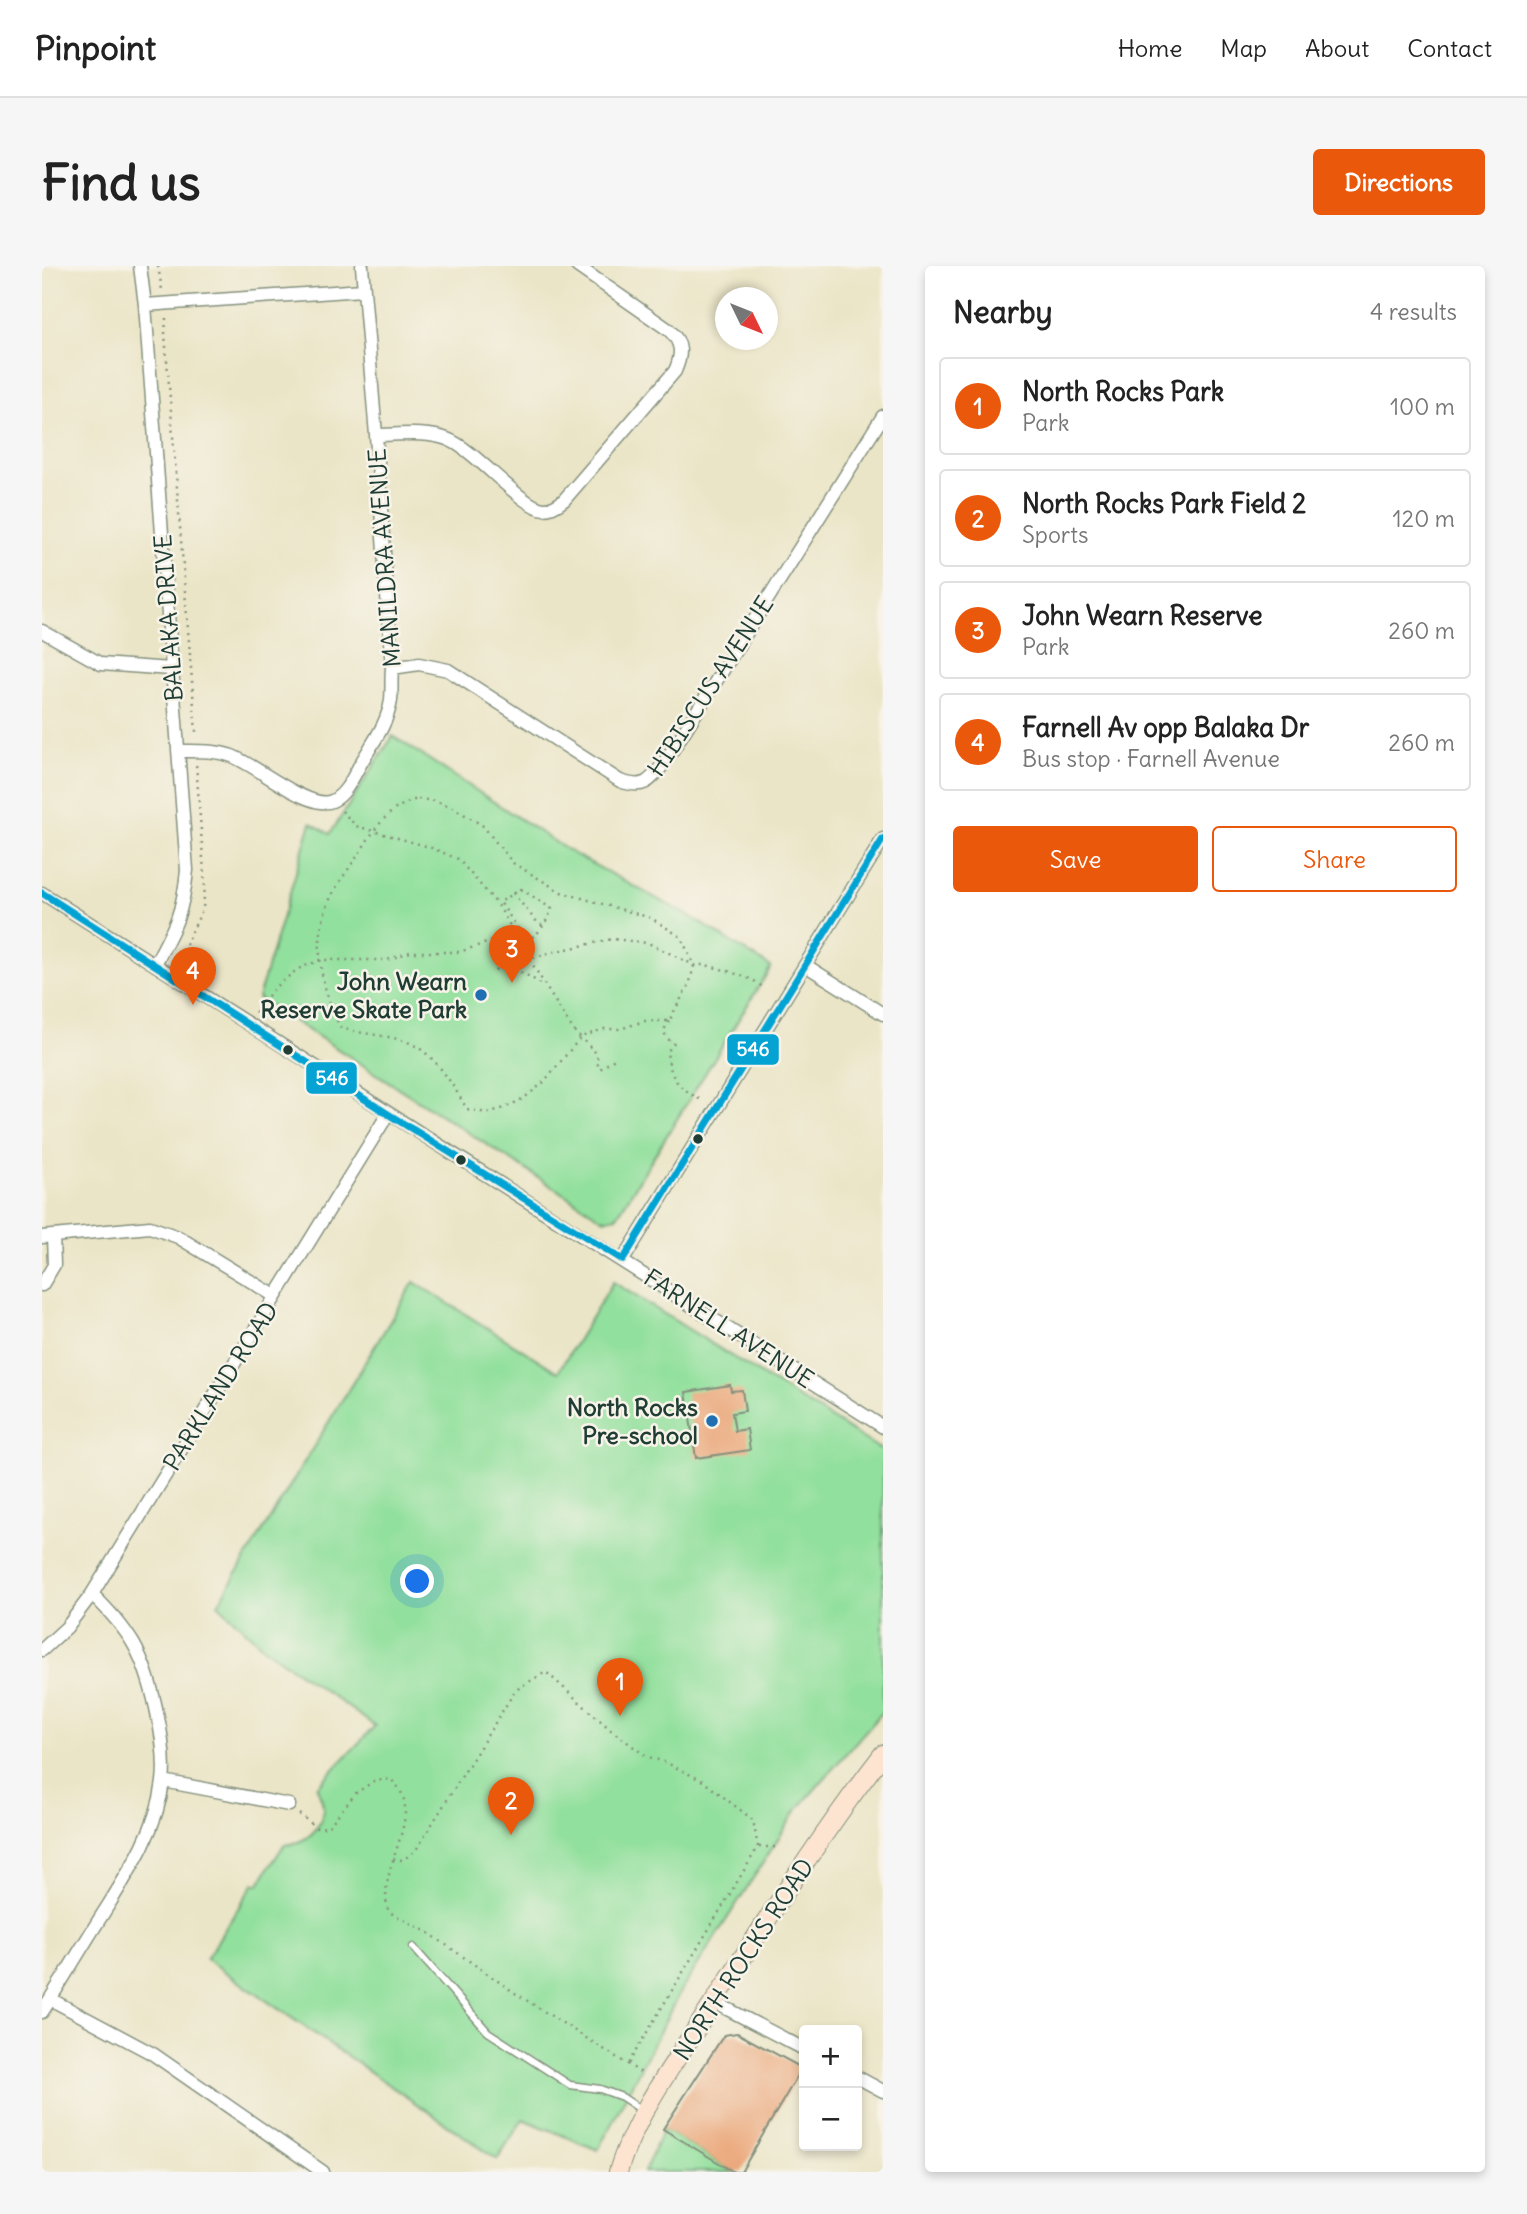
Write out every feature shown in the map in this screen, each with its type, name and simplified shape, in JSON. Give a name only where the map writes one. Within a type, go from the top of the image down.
[{"type":"main road","name":"NORTH ROCKS ROAD","points":[[618,2172],[625,2148],[645,2112],[714,2002],[793,1879],[883,1754]]},
{"type":"street","name":"BALAKA DRIVE","points":[[140,266],[187,870],[184,901],[175,928],[155,964]]},
{"type":"street","name":"MANILDRA AVENUE","points":[[333,801],[345,790],[383,726],[391,701],[392,668],[362,266]]},
{"type":"street","points":[[376,435],[424,435],[448,439],[469,452],[536,507],[551,508],[564,500],[675,372],[681,354],[677,340],[669,330],[577,266]]},
{"type":"street","points":[[145,305],[363,290]]},
{"type":"street","name":"HIBISCUS AVENUE","points":[[392,668],[419,664],[448,670],[620,781],[643,785],[665,762],[883,415]]},
{"type":"street","points":[[42,631],[101,664],[171,669]]},
{"type":"street","points":[[178,751],[224,753],[249,763],[303,797],[318,803],[333,801]]},
{"type":"street","points":[[623,1260],[883,839]]},
{"type":"street","name":"FARNELL AVENUE","points":[[42,893],[883,1427]]},
{"type":"street","points":[[805,965],[883,1014]]},
{"type":"street","name":"PARKLAND ROAD","points":[[42,1650],[67,1627],[92,1594],[388,1114]]},
{"type":"street","points":[[42,1285],[54,1265],[47,1236],[150,1227],[178,1237],[275,1296]]},
{"type":"street","points":[[42,2012],[134,1863],[151,1828],[163,1781],[160,1725],[150,1682],[135,1643],[116,1616],[92,1594]]},
{"type":"street","points":[[163,1781],[289,1805]]},
{"type":"street","points":[[50,1999],[153,2054],[323,2172]]},
{"type":"street","points":[[714,2002],[799,2046]]},
{"type":"street","points":[[862,2080],[883,2091]]},
{"type":"lane","points":[[413,1947],[488,2032],[570,2085],[600,2089],[622,2097],[645,2112]]},
{"type":"path","points":[[158,266],[166,322],[164,334],[196,732],[193,738],[205,887],[203,908],[182,953],[163,950]]},
{"type":"path","points":[[670,1021],[644,1021],[581,1037],[542,1084],[524,1098],[505,1108],[486,1113],[467,1109],[430,1056],[407,1042],[356,1033],[340,1027],[327,1000],[320,960],[322,921],[332,895],[374,830],[402,803],[418,799],[452,807],[482,825],[513,863],[561,892],[651,918],[681,937],[694,965],[690,982],[670,1021],[664,1030],[666,1038],[674,1043],[667,1052],[669,1071],[680,1088],[703,1101]]},
{"type":"path","points":[[333,801],[356,826],[429,847],[458,859],[501,906],[520,932],[529,939],[537,935],[544,926],[552,909],[521,889],[500,902],[501,906],[515,934],[547,989],[575,1031],[597,1054],[598,1067],[600,1069],[616,1058]]},
{"type":"path","points":[[513,892],[526,913],[544,926]]},
{"type":"path","points":[[516,926],[522,920]]},
{"type":"path","points":[[248,1023],[275,987],[299,969],[320,960],[387,960],[410,952],[459,951],[520,932]]},
{"type":"path","points":[[495,971],[497,967],[508,967],[612,939],[648,943],[694,965],[728,971],[753,980],[764,988]]},
{"type":"path","points":[[508,967],[547,989]]},
{"type":"path","points":[[393,1859],[403,1860],[416,1850],[513,1694],[546,1672],[611,1730],[646,1756],[703,1781],[737,1807],[752,1821],[758,1847],[628,2064]]},
{"type":"path","points":[[289,1805],[317,1828],[328,1827],[356,1793],[374,1781],[391,1779],[401,1790],[405,1802],[403,1825],[384,1900],[389,1912],[429,1933],[515,1993],[643,2074]]},
{"type":"path","points":[[758,1847],[780,1847]]},
{"type":"green space","points":[[393,736],[572,853],[693,918],[771,967],[617,1216],[603,1219],[258,998],[311,823],[330,834]]},
{"type":"green space","points":[[414,1282],[558,1372],[613,1282],[883,1451],[883,1711],[796,1811],[679,1994],[598,2150],[523,2119],[497,2159],[206,1959],[254,1883],[258,1885],[284,1845],[299,1842],[315,1830],[322,1817],[323,1806],[317,1787],[375,1726],[266,1650],[218,1604]]},
{"type":"green space","points":[[663,2129],[734,2172],[644,2172]]},
{"type":"building","name":"North Rocks Pre-school","points":[[730,1385],[731,1391],[742,1390],[745,1411],[732,1413],[735,1431],[747,1429],[750,1450],[696,1458],[686,1392]]},
{"type":"building","points":[[737,2033],[799,2066],[799,2073],[741,2172],[734,2172],[663,2129],[724,2035]]},
{"type":"transit line","name":"546","points":[[623,1260],[883,839]]},
{"type":"transit line","name":"546","points":[[42,893],[623,1260]]},
{"type":"place","name":"John Wearn Reserve","points":[[512,983]]},
{"type":"place","name":"John Wearn Reserve Skate Park","points":[[481,995]]},
{"type":"place","name":"Farnell Av opp Balaka Dr","points":[[193,1005]]},
{"type":"place","name":"North Rocks Pre-school","points":[[712,1421]]},
{"type":"place","name":"North Rocks Park","points":[[620,1716]]},
{"type":"place","name":"North Rocks Park Field 2","points":[[511,1835]]}]
